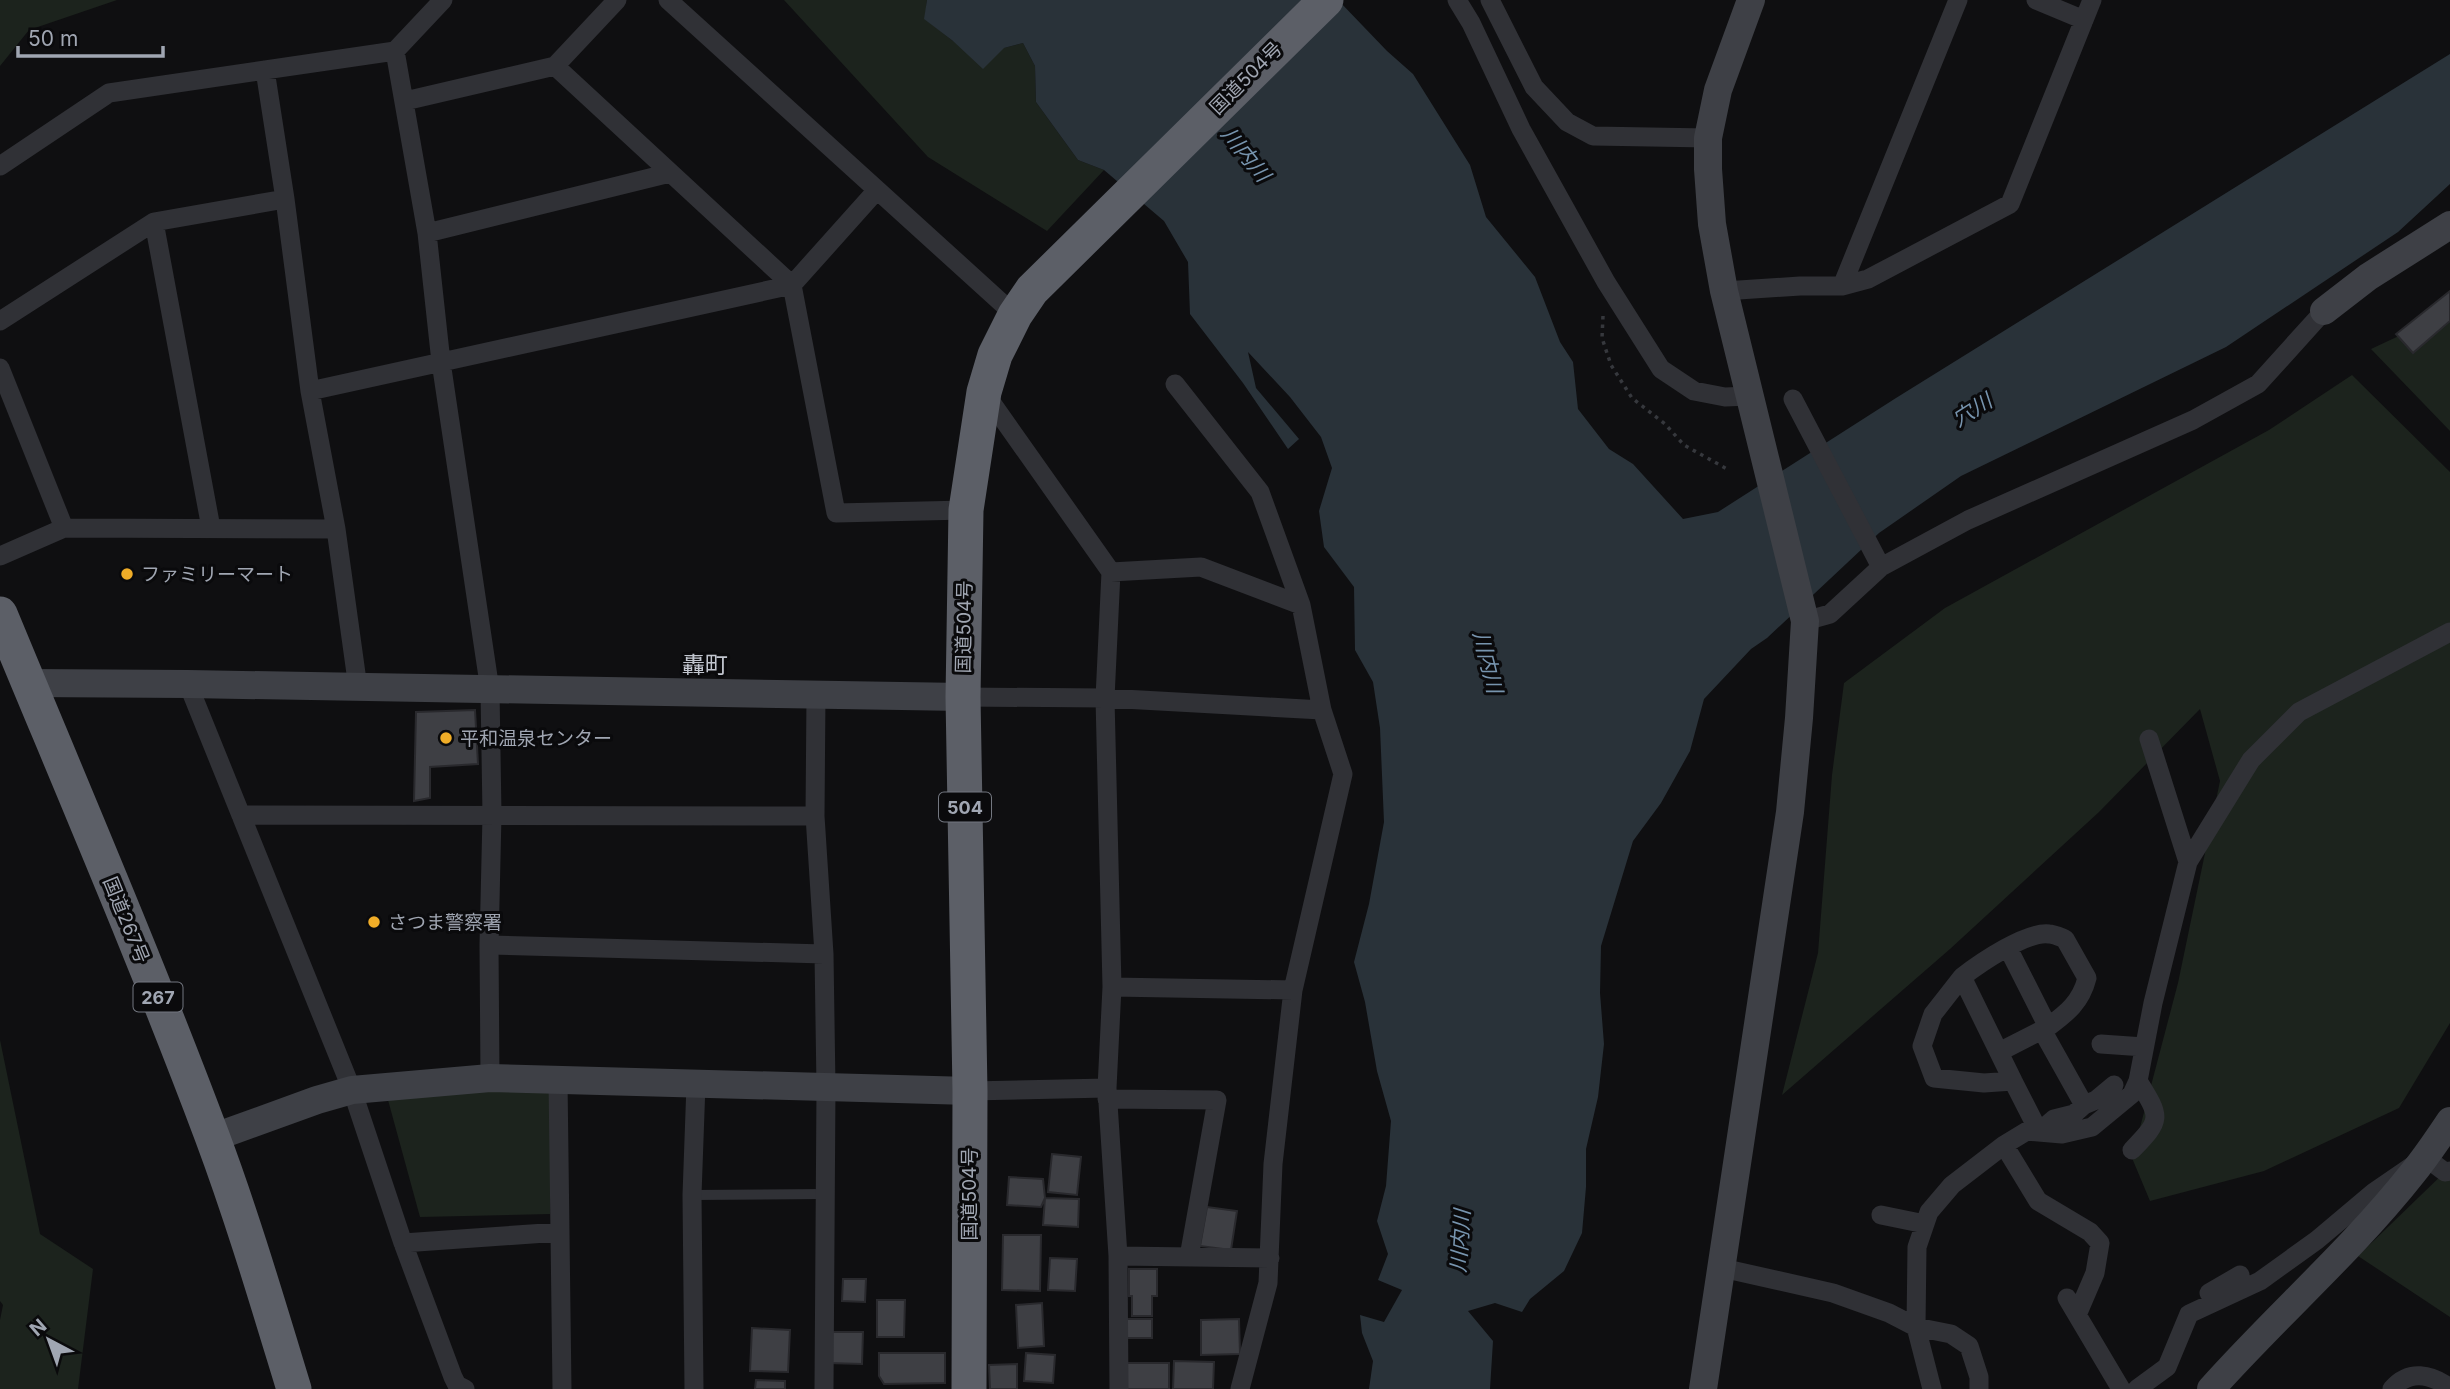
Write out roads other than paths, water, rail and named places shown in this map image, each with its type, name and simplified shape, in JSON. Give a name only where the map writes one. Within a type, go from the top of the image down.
[{"type":"highway","name":"国道504号","points":[[969,1389],[970,1091],[963,697],[966,510],[984,391],[995,355],[1015,315],[1032,290],[1326,0]]},
{"type":"highway","name":"国道267号","points":[[0,614],[161,1004],[212,1138],[251,1250],[294,1389]]},
{"type":"street","points":[[0,166],[108,93],[395,51],[443,0]]},
{"type":"street","points":[[405,101],[555,66],[617,0]]},
{"type":"street","points":[[668,0],[1015,315]]},
{"type":"street","points":[[1457,0],[1471,23],[1521,129],[1606,282],[1661,369],[1694,391],[1725,397],[1749,396]]},
{"type":"street","points":[[1490,0],[1534,87],[1567,122],[1593,136],[1708,138]]},
{"type":"street","points":[[1703,1389],[1790,812],[1800,718],[1805,621],[1724,291],[1712,224],[1708,138],[1718,90],[1751,0]]},
{"type":"street","points":[[1842,286],[1958,0]]},
{"type":"street","points":[[2036,0],[2084,20]]},
{"type":"street","points":[[1724,291],[1842,286],[1868,279],[2010,204],[2092,0]]},
{"type":"street","points":[[395,51],[428,233],[441,362],[490,690],[490,1078]]},
{"type":"street","points":[[555,66],[792,285],[836,513],[966,510]]},
{"type":"street","points":[[265,70],[310,391],[336,529],[358,688]]},
{"type":"street","points":[[428,233],[670,173]]},
{"type":"street","points":[[310,391],[792,285],[877,190]]},
{"type":"street","points":[[0,321],[154,222],[285,199]]},
{"type":"street","points":[[154,222],[211,528]]},
{"type":"street","points":[[1805,621],[1830,614],[1877,561],[2052,480],[2193,420],[2258,384],[2324,311],[2368,277],[2450,225]]},
{"type":"street","points":[[0,368],[64,528]]},
{"type":"street","points":[[1175,384],[1260,492],[1301,605],[1322,710],[1343,774],[1293,990],[1273,1164],[1268,1283],[1241,1389]]},
{"type":"street","points":[[984,391],[1111,572],[1105,698],[1112,987],[1107,1093],[1118,1256],[1119,1389]]},
{"type":"street","points":[[1793,399],[1877,561]]},
{"type":"street","points":[[0,556],[64,528],[336,529]]},
{"type":"street","points":[[1111,572],[1201,567],[1301,605]]},
{"type":"street","points":[[1932,1389],[1916,1327],[1917,1247],[1929,1212],[1952,1185],[2027,1131],[2062,1133],[2092,1127],[2132,1094],[2138,1081],[2153,1003],[2188,862],[2251,760],[2299,712],[2450,632]]},
{"type":"street","points":[[29,683],[1105,698],[1322,710]]},
{"type":"street","points":[[188,684],[352,1090],[403,1243],[459,1388]]},
{"type":"street","points":[[816,695],[815,816],[824,954],[826,1087],[824,1389]]},
{"type":"street","points":[[2149,739],[2188,862]]},
{"type":"street","points":[[241,815],[815,816]]},
{"type":"street","points":[[1998,1052],[2045,1028],[2073,1008],[2084,990],[2087,978],[2065,939],[2050,934],[2034,935],[1984,960],[1962,977],[1933,1014],[1922,1046],[1934,1078],[1984,1083],[2013,1081]]},
{"type":"street","points":[[489,945],[824,954]]},
{"type":"street","points":[[2008,948],[2084,1105]]},
{"type":"street","points":[[1962,977],[2039,1132]]},
{"type":"street","points":[[1112,987],[1293,990]]},
{"type":"street","points":[[2101,1044],[2144,1047]]},
{"type":"street","points":[[212,1138],[352,1090],[490,1078],[1107,1093],[1217,1100],[1189,1257]]},
{"type":"street","points":[[558,1080],[562,1389]]},
{"type":"street","points":[[2132,1150],[2152,1129],[2155,1116],[2138,1081]]},
{"type":"street","points":[[694,1389],[692,1195],[696,1084]]},
{"type":"street","points":[[2039,1132],[2054,1119],[2074,1114],[2115,1085]]},
{"type":"street","points":[[2211,1389],[2339,1255],[2425,1157],[2450,1121]]},
{"type":"street","points":[[2004,1145],[2038,1201],[2090,1232],[2099,1243],[2095,1273],[2072,1307],[2121,1389]]},
{"type":"street","points":[[2425,1157],[2445,1172],[2450,1171]]},
{"type":"street","points":[[2189,1314],[2260,1281],[2318,1240],[2374,1192],[2425,1157]]},
{"type":"street","points":[[1881,1214],[1925,1224]]},
{"type":"street","points":[[403,1243],[560,1232]]},
{"type":"street","points":[[1118,1256],[1270,1258]]},
{"type":"street","points":[[1722,1268],[1833,1293],[1889,1312],[1916,1327],[1951,1334],[1969,1346],[1979,1377],[1979,1389]]},
{"type":"street","points":[[2137,1389],[2167,1367],[2189,1314],[2202,1297],[2240,1275]]},
{"type":"street","points":[[2392,1389],[2397,1383],[2416,1374],[2438,1378],[2450,1388]]},
{"type":"lane","points":[[692,1195],[824,1195]]},
{"type":"water","points":[[927,0],[1338,0],[1413,74],[1470,165],[1486,217],[1535,277],[1560,342],[1573,362],[1578,409],[1609,449],[1633,464],[1683,519],[1718,512],[1896,398],[2450,54],[2450,184],[2398,232],[2226,347],[1961,476],[1879,533],[1767,638],[1751,649],[1704,699],[1690,751],[1661,803],[1633,841],[1601,946],[1600,993],[1604,1044],[1598,1097],[1586,1149],[1582,1233],[1564,1271],[1530,1299],[1522,1312],[1495,1303],[1468,1311],[1493,1341],[1490,1389],[1369,1389],[1373,1361],[1362,1333],[1360,1315],[1384,1322],[1402,1290],[1378,1280],[1388,1254],[1377,1221],[1386,1186],[1391,1121],[1377,1071],[1365,1002],[1354,962],[1369,904],[1384,822],[1380,728],[1373,682],[1355,650],[1354,587],[1324,547],[1319,511],[1332,468],[1321,437],[1290,397],[1248,352],[1256,388],[1299,439],[1288,449],[1243,383],[1190,314],[1188,262],[1164,221],[1104,170],[1078,160],[1036,102],[1035,66],[1023,43],[1004,48],[983,69],[924,19]]},
{"type":"place","name":"ファミリーマート","points":[[127,574]]},
{"type":"place","name":"平和温泉センター","points":[[446,738]]},
{"type":"place","name":"さつま警察署","points":[[374,922]]},
{"type":"district","name":"轟町","points":[[705,665]]},
{"type":"water label","name":"川内川","points":[[1246,154]]},
{"type":"water label","name":"穴川","points":[[1972,410]]},
{"type":"water label","name":"川内川","points":[[1488,662]]},
{"type":"water label","name":"川内川","points":[[1460,1241]]}]
